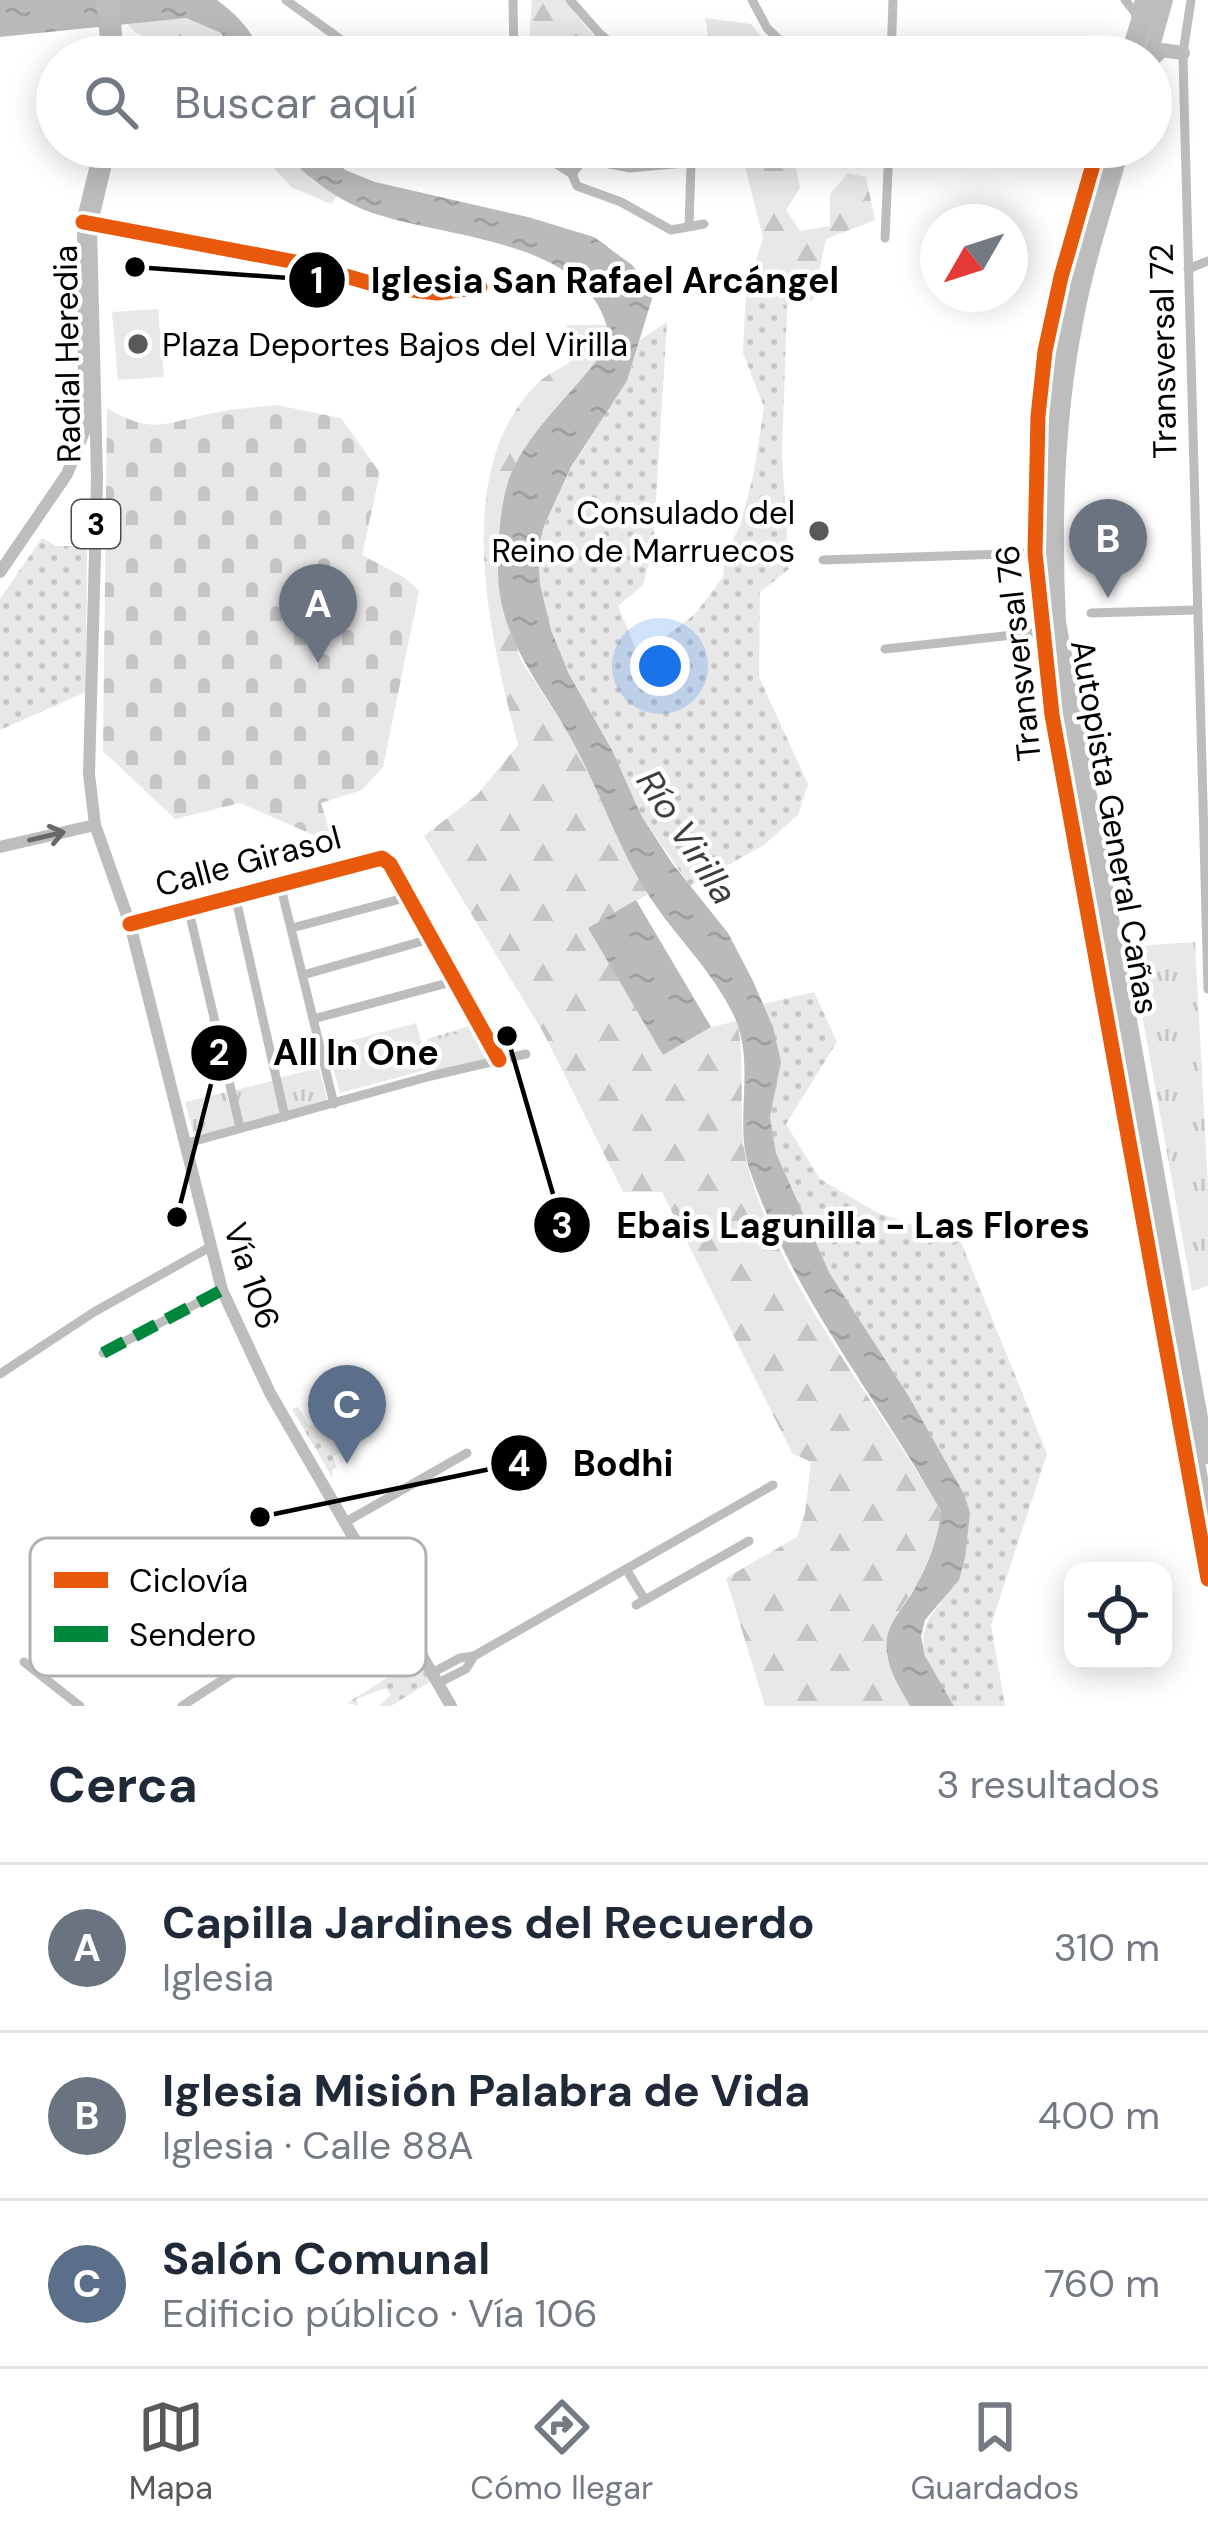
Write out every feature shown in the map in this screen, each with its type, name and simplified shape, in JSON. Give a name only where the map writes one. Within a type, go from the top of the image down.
[{"type":"highway","points":[[1139,36],[1152,0]]},
{"type":"highway","points":[[1156,36],[1166,0]]},
{"type":"highway","points":[[1172,51],[1183,53]]},
{"type":"highway","name":"Autopista General Cañas","points":[[1104,168],[1055,375],[1046,503],[1050,622],[1208,1517]]},
{"type":"highway","name":"Autopista General Cañas","points":[[1118,168],[1090,260],[1068,374],[1058,496],[1059,622],[1208,1457]]},
{"type":"main road","points":[[102,0],[106,36]]},
{"type":"main road","points":[[113,0],[116,36]]},
{"type":"main road","name":"Radial Heredia","points":[[0,572],[76,456],[85,422],[87,222],[101,168]]},
{"type":"main road","name":"Radial Heredia","points":[[87,222],[97,479],[90,687],[90,790],[95,825]]},
{"type":"main road","points":[[51,498],[77,470],[89,476],[90,687]]},
{"type":"main road","points":[[0,847],[95,825]]},
{"type":"main road","name":"Vía 106","points":[[95,825],[130,925],[223,1290],[270,1393],[354,1538]]},
{"type":"main road","name":"Vía 106","points":[[426,1662],[451,1706]]},
{"type":"street","points":[[286,0],[336,36]]},
{"type":"street","points":[[513,0],[514,36]]},
{"type":"street","points":[[570,0],[603,36]]},
{"type":"street","points":[[752,0],[775,36]]},
{"type":"street","points":[[892,36],[893,0]]},
{"type":"street","points":[[1125,0],[1139,8]]},
{"type":"street","name":"Transversal 72","points":[[1191,0],[1183,53],[1208,989]]},
{"type":"street","points":[[563,168],[577,186],[621,202],[671,230],[704,224]]},
{"type":"street","points":[[572,174],[576,168]]},
{"type":"street","points":[[689,225],[691,168]]},
{"type":"street","points":[[885,238],[888,168]]},
{"type":"street","name":"Transversal 76","points":[[1092,168],[1059,283],[1038,416],[1035,554],[1041,632],[1097,973],[1208,1579]]},
{"type":"street","points":[[87,222],[301,263],[380,286],[437,293],[480,287]]},
{"type":"street","points":[[1188,269],[1208,261]]},
{"type":"street","points":[[1193,505],[1208,505]]},
{"type":"street","points":[[823,560],[1035,554]]},
{"type":"street","points":[[1091,613],[1195,610]]},
{"type":"street","points":[[885,649],[1041,632]]},
{"type":"street","name":"Calle Girasol","points":[[130,925],[382,857],[408,897]]},
{"type":"street","points":[[280,884],[334,1104]]},
{"type":"street","points":[[235,896],[285,1117]]},
{"type":"street","points":[[292,928],[408,897],[499,1060]]},
{"type":"street","points":[[188,907],[240,1128]]},
{"type":"street","points":[[303,975],[430,939]]},
{"type":"street","points":[[313,1019],[454,980]]},
{"type":"street","points":[[183,1144],[526,1054]]},
{"type":"street","points":[[0,1374],[94,1312],[210,1247]]},
{"type":"street","points":[[103,1353],[223,1290]]},
{"type":"street","points":[[344,1522],[467,1453]]},
{"type":"street","points":[[435,1678],[460,1658],[474,1656],[773,1485]]},
{"type":"street","points":[[626,1569],[640,1603],[749,1540]]},
{"type":"street","points":[[24,1662],[30,1667]]},
{"type":"street","points":[[42,1676],[80,1706]]},
{"type":"street","points":[[182,1706],[228,1676]]},
{"type":"green space","points":[[532,0],[565,0],[595,36],[529,36]]},
{"type":"green space","points":[[186,18],[223,36],[143,36],[126,22]]},
{"type":"green space","points":[[705,18],[751,24],[760,36],[708,36]]},
{"type":"green space","points":[[274,168],[301,168],[337,196],[331,204],[291,187]]},
{"type":"green space","points":[[746,168],[796,168],[800,188],[786,210],[800,231],[830,226],[830,194],[848,173],[866,177],[875,220],[826,239],[813,300],[787,305],[746,291],[763,238]]},
{"type":"green space","points":[[746,291],[787,305],[782,456],[789,569],[760,592],[759,677],[808,784],[798,815],[764,845],[690,886],[641,815],[613,752],[569,674],[551,630],[538,550],[571,468],[627,381],[640,340],[667,322],[653,548],[643,585],[618,606],[639,657],[695,614],[723,577],[725,556],[741,523],[754,472],[764,407],[743,353]]},
{"type":"green space","name":"Plaza Deportes Bajos del Virilla","points":[[158,309],[164,377],[118,380],[112,312]]},
{"type":"green space","points":[[567,325],[607,325],[610,342],[514,466],[498,578],[520,659],[573,740],[648,894],[589,928],[663,1055],[711,1027],[737,1021],[744,1151],[764,1214],[808,1302],[941,1512],[929,1558],[891,1625],[887,1643],[890,1667],[910,1706],[765,1706],[726,1578],[797,1537],[811,1462],[792,1453],[662,1192],[623,1192],[543,1032],[424,836],[477,795],[518,745],[489,607],[485,508],[493,462],[510,419],[538,383],[569,363]]},
{"type":"green space","points":[[277,405],[341,418],[380,473],[362,555],[419,591],[383,767],[362,790],[321,803],[334,844],[240,803],[175,819],[103,751],[107,408],[151,425]]},
{"type":"green space","points":[[42,538],[56,546],[87,546],[86,692],[0,730],[0,599]]},
{"type":"green space","points":[[1195,942],[1208,1187],[1208,1286],[1192,1291],[1134,970],[1135,946]]},
{"type":"green space","points":[[814,992],[837,1042],[786,1124],[820,1179],[876,1212],[961,1242],[1047,1454],[991,1625],[1005,1706],[954,1706],[925,1655],[925,1630],[941,1603],[908,1395],[830,1274],[776,1153],[770,1117],[781,1062],[763,1004]]},
{"type":"green space","points":[[416,1023],[429,1069],[340,1093],[327,1047]]},
{"type":"green space","points":[[476,1024],[489,1058],[436,1071],[427,1039]]},
{"type":"green space","points":[[459,1033],[464,1051],[434,1060],[429,1042]]},
{"type":"green space","points":[[319,1068],[328,1103],[286,1113],[278,1078]]},
{"type":"green space","points":[[272,1081],[281,1116],[240,1126],[231,1091]]},
{"type":"green space","points":[[226,1092],[235,1126],[194,1136],[185,1102]]},
{"type":"green space","points":[[298,1407],[309,1426],[327,1417],[323,1430],[344,1438],[350,1411],[366,1439],[333,1456],[337,1467],[332,1470],[333,1479],[292,1409]]},
{"type":"green space","points":[[426,1673],[431,1681],[391,1706],[379,1706],[391,1695],[386,1688],[356,1699],[359,1706],[347,1703],[390,1676]]},
{"type":"water","points":[[0,0],[217,0],[252,36],[223,36],[186,18],[0,37]]},
{"type":"water","name":"Río Virilla","points":[[301,168],[343,168],[375,182],[594,237],[632,265],[654,292],[627,381],[571,467],[544,526],[538,550],[540,584],[551,630],[569,674],[613,752],[641,815],[728,933],[773,1027],[781,1062],[770,1117],[776,1153],[830,1274],[908,1395],[964,1494],[970,1513],[959,1580],[925,1620],[921,1636],[925,1656],[954,1706],[910,1706],[893,1674],[886,1644],[890,1628],[927,1564],[941,1511],[812,1303],[768,1217],[745,1153],[744,1055],[735,1018],[636,873],[583,762],[525,663],[500,597],[499,531],[506,489],[536,433],[610,342],[599,307],[577,280],[546,261],[510,247],[362,209]]},
{"type":"water","points":[[636,900],[711,1027],[663,1055],[588,928]]},
{"type":"marked path","points":[[103,1353],[222,1290]]},
{"type":"cycle path","points":[[1092,168],[1045,351],[1038,416],[1035,553],[1052,715],[1208,1579]]},
{"type":"cycle path","points":[[83,222],[301,263],[380,286],[437,293],[480,287]]},
{"type":"cycle path","points":[[130,924],[382,858],[390,864],[499,1060]]},
{"type":"place","name":"Iglesia San Rafael Arcángel","points":[[135,267]]},
{"type":"place","name":"Plaza Deportes Bajos del Virilla","points":[[138,344]]},
{"type":"place","name":"Consulado del Reino de Marruecos","points":[[819,531]]},
{"type":"place","name":"Iglesia Misión Palabra de Vida","points":[[1108,598]]},
{"type":"place","name":"Capilla Jardines del Recuerdo","points":[[318,663]]},
{"type":"place","name":"Ebais Lagunilla - Las Flores","points":[[507,1036]]},
{"type":"place","name":"All In One","points":[[177,1217]]},
{"type":"place","name":"Salón Comunal","points":[[347,1464]]},
{"type":"place","name":"Bodhi","points":[[260,1517]]}]
